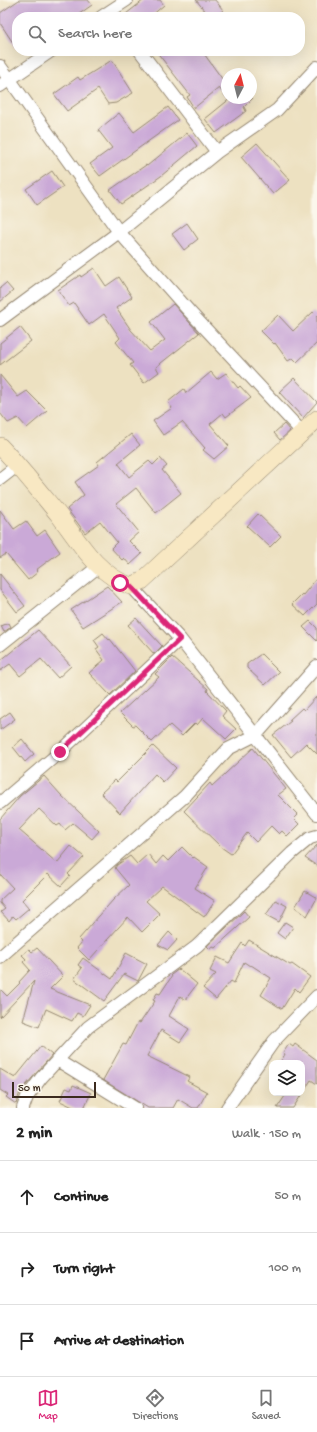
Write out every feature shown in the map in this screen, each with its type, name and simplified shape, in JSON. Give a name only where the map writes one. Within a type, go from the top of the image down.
[{"type":"street","points":[[112,12],[127,0]]},
{"type":"street","points":[[5,83],[45,56]]},
{"type":"street","points":[[144,56],[217,152]]},
{"type":"street","points":[[0,66],[5,83],[119,232],[189,311],[303,433]]},
{"type":"street","points":[[0,320],[119,232],[217,152],[277,110],[317,67]]},
{"type":"street","points":[[131,586],[142,581],[317,419]]},
{"type":"street","points":[[0,446],[18,465],[99,566],[120,583],[131,586],[180,639],[317,814]]},
{"type":"street","points":[[0,479],[18,465]]},
{"type":"street","points":[[0,645],[99,566]]},
{"type":"street","points":[[0,803],[60,752],[180,639]]},
{"type":"street","points":[[0,957],[185,796],[228,748],[256,735],[317,666]]},
{"type":"street","points":[[23,1108],[27,1097],[40,1078],[88,1027],[197,946],[292,854],[310,838],[317,836]]},
{"type":"street","points":[[227,1108],[274,1041],[317,996]]},
{"type":"street","points":[[58,1060],[135,1108]]},
{"type":"building","points":[[19,0],[88,0],[92,5],[82,12],[12,12],[12,41],[0,23],[0,13]]},
{"type":"building","points":[[144,0],[160,0],[164,5],[156,12],[128,12]]},
{"type":"building","points":[[196,0],[215,0],[223,10],[221,12],[206,12]]},
{"type":"building","points":[[160,56],[206,56],[221,77],[221,90],[219,88],[194,108],[187,97],[190,95]]},
{"type":"building","points":[[112,60],[133,93],[116,103],[108,104],[98,89],[67,111],[54,94],[78,77],[80,80]]},
{"type":"building","points":[[224,104],[247,104],[244,107],[246,111],[216,133],[205,119]]},
{"type":"building","points":[[168,107],[178,120],[100,176],[90,164],[112,148],[98,130],[119,113],[134,132]]},
{"type":"building","points":[[187,133],[197,146],[161,176],[121,204],[110,190],[146,165],[147,166]]},
{"type":"building","points":[[257,143],[290,180],[273,194],[241,157]]},
{"type":"building","points":[[52,171],[63,187],[37,205],[26,189]]},
{"type":"building","points":[[187,223],[198,239],[184,250],[172,234]]},
{"type":"building","points":[[94,268],[106,286],[119,277],[132,297],[116,308],[131,330],[150,351],[165,340],[151,322],[173,304],[199,333],[156,367],[159,372],[144,383],[130,365],[133,363],[116,342],[120,338],[104,314],[89,325],[74,303],[69,306],[58,290],[80,275],[81,277]]},
{"type":"building","points":[[6,283],[13,291],[0,302],[0,288]]},
{"type":"building","points":[[313,312],[317,316],[317,343],[297,362],[293,358],[288,361],[275,343],[274,344],[261,331],[278,315],[293,331]]},
{"type":"building","points":[[20,327],[31,341],[0,365],[0,343]]},
{"type":"building","points":[[211,372],[217,379],[226,373],[238,388],[240,386],[251,398],[226,417],[223,413],[210,424],[229,446],[214,459],[203,450],[205,448],[182,422],[163,435],[153,421],[172,408],[168,402],[184,389],[186,393]]},
{"type":"building","points":[[0,375],[18,397],[27,391],[47,411],[27,428],[18,418],[8,423],[0,413]]},
{"type":"building","points":[[294,378],[317,402],[303,418],[279,392]]},
{"type":"building","points":[[284,424],[290,431],[280,440],[274,433]]},
{"type":"building","points":[[131,434],[140,445],[118,463],[129,477],[149,461],[153,465],[160,458],[167,466],[162,470],[181,493],[156,513],[136,488],[116,504],[139,532],[129,541],[142,554],[130,565],[124,558],[122,560],[111,548],[117,542],[100,521],[85,533],[67,509],[84,495],[75,482],[99,465],[97,462]]},
{"type":"building","points":[[0,510],[14,529],[26,521],[37,536],[45,530],[60,552],[36,570],[38,572],[28,580],[6,554],[0,558]]},
{"type":"building","points":[[258,514],[281,536],[270,547],[247,526]]},
{"type":"building","points":[[0,574],[25,606],[17,612],[0,590]]},
{"type":"building","points":[[317,578],[317,604],[305,616],[292,604],[302,594],[303,595]]},
{"type":"building","points":[[107,586],[122,602],[83,627],[71,610]]},
{"type":"building","points":[[136,618],[162,646],[154,654],[128,625]]},
{"type":"building","points":[[310,621],[317,628],[317,641],[303,627]]},
{"type":"building","points":[[9,623],[11,627],[4,632],[1,626]]},
{"type":"building","points":[[38,630],[71,666],[58,678],[41,659],[20,676],[10,664],[0,671],[0,661]]},
{"type":"building","points":[[103,633],[109,640],[110,639],[135,671],[110,695],[89,673],[104,660],[96,649],[99,647],[94,640]]},
{"type":"building","points":[[261,654],[279,672],[265,685],[247,668],[247,664]]},
{"type":"building","points":[[172,657],[208,689],[207,691],[226,711],[222,716],[236,729],[226,739],[203,718],[197,725],[195,723],[182,736],[170,725],[152,742],[120,713],[159,677],[155,674]]},
{"type":"building","points":[[317,696],[317,754],[306,743],[291,757],[273,735],[291,721],[289,720],[302,708],[304,710]]},
{"type":"building","points":[[10,712],[15,719],[0,730],[0,719]]},
{"type":"building","points":[[22,739],[34,754],[25,762],[13,747]]},
{"type":"building","points":[[153,746],[176,768],[163,782],[155,774],[120,813],[101,793],[115,780],[117,782]]},
{"type":"building","points":[[253,748],[286,789],[278,795],[298,815],[294,819],[299,824],[287,836],[282,831],[279,834],[271,826],[256,842],[247,833],[231,854],[221,847],[184,811],[210,783],[212,786]]},
{"type":"building","points":[[44,776],[61,795],[99,831],[92,839],[73,823],[65,830],[60,824],[57,826],[39,809],[19,830],[57,863],[71,846],[84,857],[68,874],[70,876],[61,886],[48,874],[22,900],[29,908],[16,919],[13,916],[9,921],[1,912],[5,909],[0,903],[0,900],[13,888],[0,874],[0,819],[20,796]]},
{"type":"building","points":[[317,845],[317,866],[305,858]]},
{"type":"building","points":[[182,847],[193,858],[194,857],[208,867],[195,888],[215,901],[204,917],[162,886],[146,901],[160,914],[142,932],[128,917],[89,960],[77,948],[82,942],[79,939],[113,900],[129,885],[115,868],[117,865],[130,856],[137,864],[148,854],[156,864],[163,856],[168,861]]},
{"type":"building","points":[[305,891],[317,898],[307,916],[295,907]]},
{"type":"building","points":[[276,900],[287,906],[279,922],[266,915]]},
{"type":"building","points":[[244,911],[249,917],[215,948],[213,947],[210,949],[207,946]]},
{"type":"building","points":[[285,922],[293,927],[285,939],[277,933]]},
{"type":"building","points":[[169,932],[177,940],[168,950],[158,945]]},
{"type":"building","points":[[249,940],[290,965],[292,964],[310,977],[299,992],[295,988],[282,1009],[261,995],[271,978],[244,962],[234,983],[231,981],[216,999],[203,988],[216,974],[210,971],[217,957],[229,963],[242,943],[245,946]]},
{"type":"building","points":[[37,948],[63,976],[50,989],[90,1005],[83,1016],[77,1013],[72,1021],[46,1009],[39,1027],[23,1021],[34,981],[0,1017],[0,989],[7,996],[20,983],[19,982],[30,970],[23,962],[26,959],[22,955],[29,949],[32,952]]},
{"type":"building","points":[[126,953],[147,964],[138,981],[124,974],[104,1001],[74,979],[82,968],[78,965],[83,958],[112,979]]},
{"type":"building","points":[[179,969],[197,984],[185,1000],[180,996],[169,1016],[189,1029],[180,1042],[161,1030],[147,1056],[190,1077],[187,1081],[207,1092],[198,1108],[193,1108],[178,1099],[173,1108],[148,1108],[103,1080],[123,1044],[126,1045],[138,1022],[140,1023],[155,1001],[153,1000],[157,993],[160,994],[172,976],[171,975]]},
{"type":"building","points":[[289,1044],[293,1047],[295,1044],[317,1060],[317,1084],[311,1080],[305,1089],[305,1060],[282,1060],[285,1054],[283,1053]]},
{"type":"building","points":[[41,1046],[52,1055],[20,1092],[16,1104],[6,1097],[8,1095],[0,1090],[0,1069],[15,1078]]},
{"type":"building","points":[[73,1085],[91,1093],[84,1108],[75,1108],[60,1101],[66,1088],[71,1090]]},
{"type":"building","points":[[285,1096],[301,1096],[293,1108],[277,1108]]},
{"type":"route","points":[[60,752],[180,639],[131,586],[120,583]]}]
